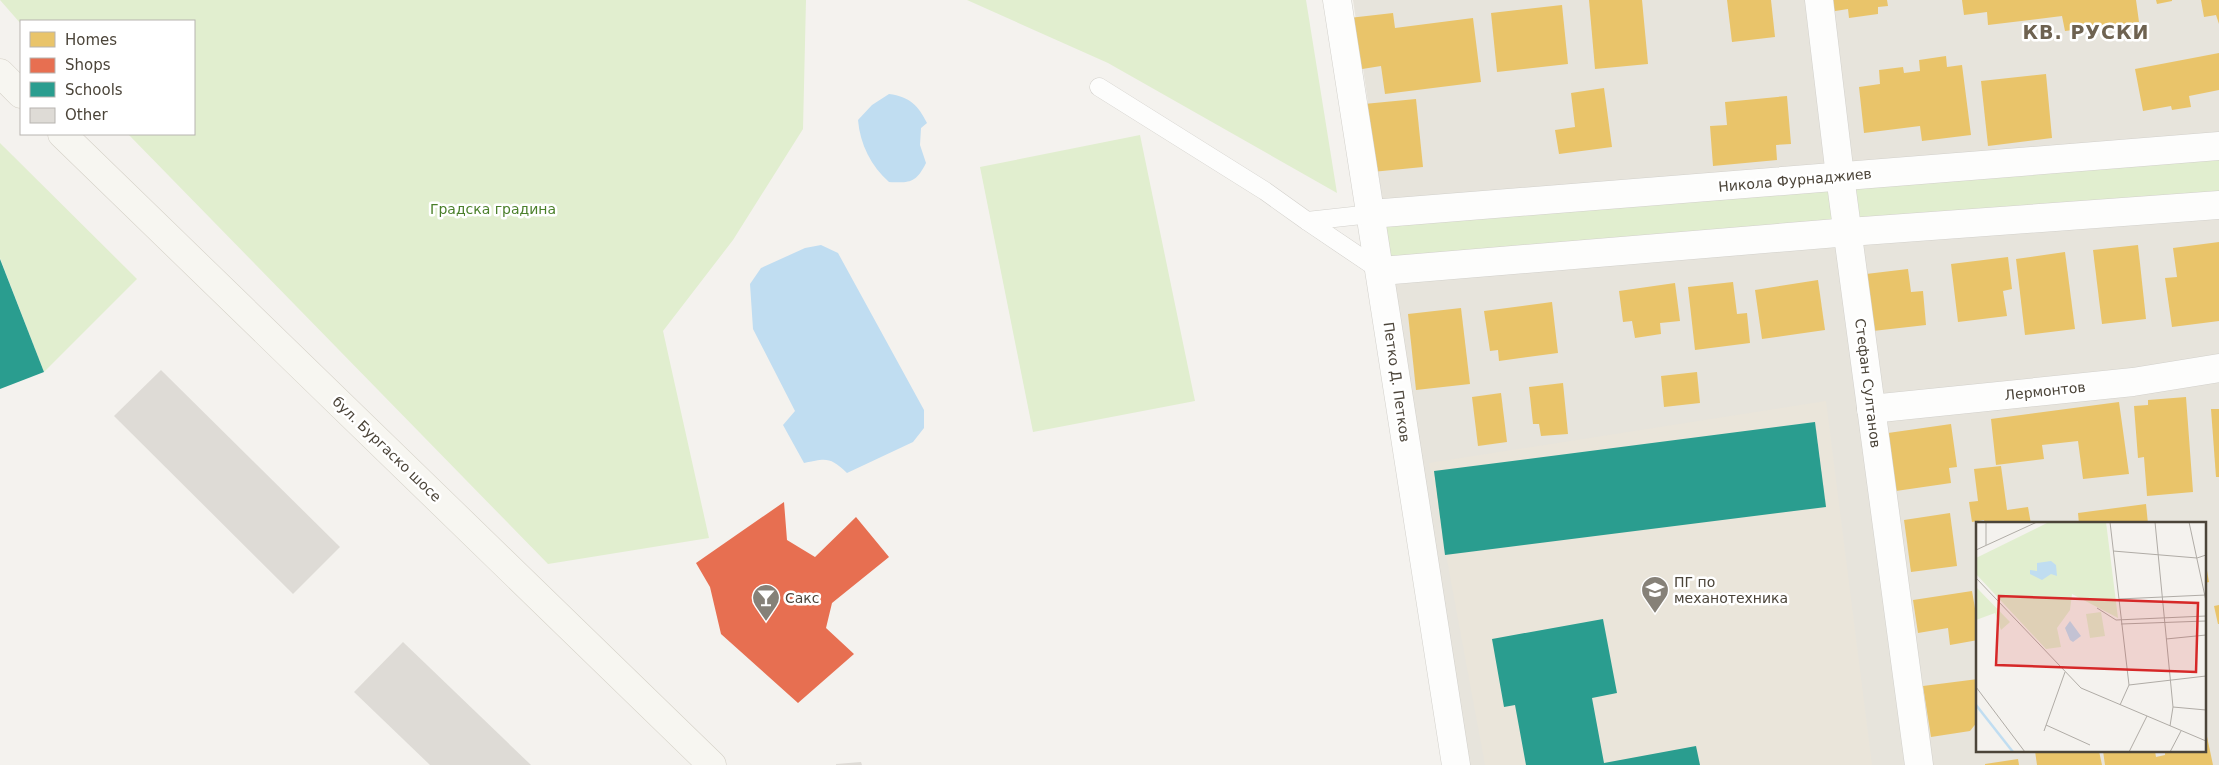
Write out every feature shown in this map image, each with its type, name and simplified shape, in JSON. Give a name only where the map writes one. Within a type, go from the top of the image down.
[{"type":"main road","points":[[0,73],[20,93]]},
{"type":"main road","name":"бул. Бургаско шосе","points":[[63,135],[712,765]]},
{"type":"street","name":"Петко Д. Петков","points":[[1337,0],[1456,765]]},
{"type":"street","name":"Стефан Султанов","points":[[1819,0],[1840,176],[1919,765]]},
{"type":"street","name":"Никола Фурнаджиев","points":[[1370,214],[2219,146]]},
{"type":"street","points":[[1380,271],[1849,232],[2219,205]]},
{"type":"street","name":"Лермонтов","points":[[1871,409],[2133,382],[2219,368]]},
{"type":"lane","points":[[1099,87],[1265,191],[1380,271]]},
{"type":"lane","points":[[1307,221],[1370,214]]},
{"type":"shaded area","points":[[1353,0],[2219,0],[2219,765],[1465,765]]},
{"type":"shaded area","name":"ПГ по механотехника","points":[[1826,401],[1872,765],[1485,765],[1429,463]]},
{"type":"green space","name":"Градска градина","points":[[0,0],[806,0],[803,129],[733,240],[663,331],[709,538],[548,564],[129,135],[195,135],[195,20],[20,20],[20,23]]},
{"type":"green space","points":[[967,0],[1306,0],[1337,193],[1108,63]]},
{"type":"green space","points":[[1140,135],[1195,401],[1033,432],[980,167]]},
{"type":"green space","points":[[0,143],[137,279],[44,372],[0,258]]},
{"type":"green space","points":[[2219,146],[2219,205],[1381,271],[1371,214]]},
{"type":"water","points":[[889,94],[903,97],[912,103],[920,111],[927,123],[921,128],[920,145],[926,163],[919,175],[907,182],[889,182],[883,176],[867,154],[859,129],[858,120],[872,105]]},
{"type":"water","points":[[821,245],[838,253],[924,410],[924,428],[913,442],[847,473],[828,460],[804,463],[783,425],[795,411],[753,329],[750,284],[761,268],[805,248]]},
{"type":"building: Homes","points":[[1589,0],[1642,0],[1648,64],[1595,69]]},
{"type":"building: Homes","points":[[1727,0],[1771,0],[1775,37],[1732,42]]},
{"type":"building: Homes","points":[[1828,0],[1887,0],[1888,6],[1878,7],[1878,14],[1849,18],[1848,9],[1829,12]]},
{"type":"building: Homes","points":[[1962,0],[2136,0],[2139,22],[2065,31],[2062,16],[1988,25],[1987,12],[1964,15]]},
{"type":"building: Homes","points":[[2156,0],[2172,0],[2172,1],[2157,4]]},
{"type":"building: Homes","points":[[2201,0],[2219,0],[2219,24],[2216,15],[2204,17]]},
{"type":"building: Homes","points":[[1562,5],[1568,64],[1497,72],[1491,13]]},
{"type":"building: Homes","points":[[1393,13],[1395,28],[1473,18],[1481,82],[1385,94],[1381,66],[1356,70],[1349,18]]},
{"type":"building: Homes","points":[[2219,53],[2219,90],[2189,96],[2191,107],[2172,110],[2171,106],[2143,111],[2135,69]]},
{"type":"building: Homes","points":[[1946,56],[1947,67],[1962,65],[1971,135],[1922,141],[1920,126],[1864,133],[1859,87],[1880,84],[1879,70],[1903,67],[1904,73],[1920,71],[1919,60]]},
{"type":"building: Homes","points":[[2046,74],[2052,138],[1988,146],[1981,81]]},
{"type":"building: Homes","points":[[1604,88],[1612,147],[1559,154],[1555,130],[1575,127],[1571,93]]},
{"type":"building: Homes","points":[[1787,96],[1791,144],[1776,145],[1777,160],[1713,166],[1710,126],[1727,125],[1725,102]]},
{"type":"building: Homes","points":[[1416,99],[1423,167],[1372,172],[1364,104]]},
{"type":"building: Homes","points":[[2219,242],[2219,321],[2172,327],[2165,278],[2177,277],[2173,248]]},
{"type":"building: Homes","points":[[2138,245],[2146,319],[2102,324],[2093,250]]},
{"type":"building: Homes","points":[[2065,252],[2075,329],[2025,335],[2016,259]]},
{"type":"building: Homes","points":[[2008,257],[2012,289],[2003,291],[2007,316],[1958,322],[1951,264]]},
{"type":"building: Homes","points":[[1908,269],[1911,292],[1923,291],[1926,325],[1873,331],[1866,274]]},
{"type":"building: Homes","points":[[1818,280],[1825,330],[1762,339],[1755,290]]},
{"type":"building: Homes","points":[[1733,282],[1737,314],[1747,313],[1750,343],[1695,350],[1688,287]]},
{"type":"building: Homes","points":[[1675,283],[1680,321],[1660,323],[1661,334],[1635,338],[1632,321],[1623,322],[1619,291]]},
{"type":"building: Homes","points":[[1552,302],[1558,353],[1499,361],[1498,350],[1490,351],[1484,311]]},
{"type":"building: Homes","points":[[1461,308],[1470,384],[1416,390],[1408,314]]},
{"type":"building: Homes","points":[[1697,372],[1700,403],[1664,407],[1661,376]]},
{"type":"building: Homes","points":[[1563,383],[1568,434],[1541,436],[1539,424],[1533,424],[1529,387]]},
{"type":"building: Homes","points":[[1501,393],[1507,442],[1478,446],[1472,397]]},
{"type":"building: Homes","points":[[2186,397],[2193,492],[2147,496],[2144,457],[2138,458],[2134,406],[2148,405],[2148,400]]},
{"type":"building: Homes","points":[[2119,402],[2129,474],[2083,479],[2078,441],[2042,445],[2044,459],[1996,465],[1991,419]]},
{"type":"building: Homes","points":[[2211,409],[2219,409],[2219,477],[2216,477]]},
{"type":"building: Homes","points":[[1951,424],[1957,467],[1949,468],[1951,483],[1896,491],[1888,433]]},
{"type":"building: Homes","points":[[2001,466],[2007,510],[2028,507],[2031,522],[1984,522],[1984,520],[1972,522],[1969,502],[1978,501],[1974,469]]},
{"type":"building: Homes","points":[[2146,504],[2148,522],[2079,522],[2078,513]]},
{"type":"building: Homes","points":[[1950,513],[1957,566],[1911,572],[1904,520]]},
{"type":"building: Homes","points":[[2206,565],[2209,582],[2206,583]]},
{"type":"building: Homes","points":[[1972,591],[1976,614],[1976,640],[1950,645],[1948,628],[1918,633],[1913,600]]},
{"type":"building: Homes","points":[[2219,605],[2219,624],[2218,624],[2214,606]]},
{"type":"building: Homes","points":[[1976,679],[1976,724],[1970,731],[1931,737],[1923,686]]},
{"type":"building: Homes","points":[[2206,732],[2213,765],[2105,765],[2103,752],[2155,752],[2156,757],[2165,755],[2165,752],[2206,752]]},
{"type":"building: Homes","points":[[2035,752],[2099,752],[2102,765],[2037,765]]},
{"type":"building: Homes","points":[[2018,759],[2019,765],[1985,765],[1985,764]]},
{"type":"building: Shops","points":[[784,502],[787,540],[815,557],[856,517],[889,557],[832,603],[826,628],[854,654],[798,703],[721,634],[710,587],[696,563]]},
{"type":"building: Schools","points":[[0,259],[44,372],[0,389]]},
{"type":"building: Schools","points":[[1815,422],[1826,507],[1445,555],[1434,471]]},
{"type":"building: Schools","points":[[1603,619],[1617,693],[1592,698],[1604,763],[1696,746],[1700,765],[1526,765],[1515,705],[1504,707],[1492,639]]},
{"type":"building: Other","points":[[161,370],[340,547],[293,594],[114,416]]},
{"type":"building: Other","points":[[403,642],[531,765],[430,765],[354,692]]},
{"type":"building: Other","points":[[861,762],[862,765],[836,765],[836,764]]},
{"type":"place","name":"ПГ по механотехника","points":[[1655,614]]},
{"type":"place","name":"Сакс","points":[[766,622]]},
{"type":"district","name":"КВ. РУСКИ","points":[[2086,32]]}]
